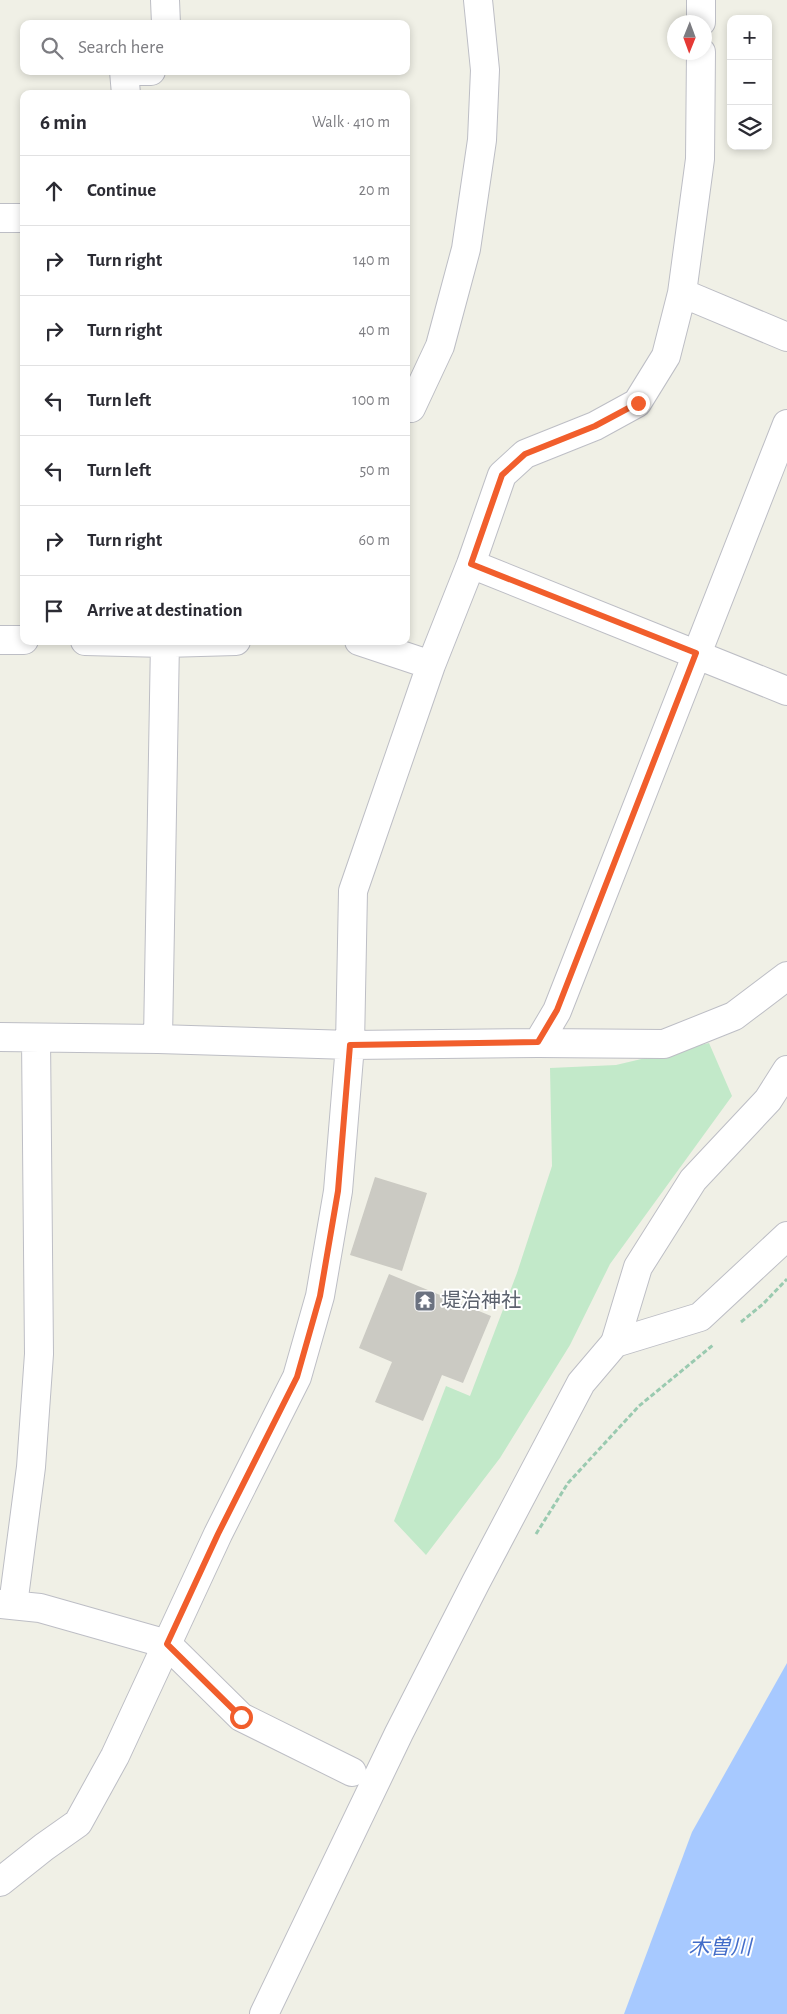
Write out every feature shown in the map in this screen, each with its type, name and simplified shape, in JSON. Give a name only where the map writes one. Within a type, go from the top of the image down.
[{"type":"street","points":[[165,0],[166,20]]},
{"type":"street","points":[[411,408],[440,346],[466,250],[482,140],[483,120],[485,70],[478,0]]},
{"type":"street","points":[[701,15],[702,0]]},
{"type":"street","points":[[0,1882],[78,1823],[114,1756],[218,1534],[297,1377],[320,1296],[336,1201],[350,1045],[353,891],[431,665],[471,564],[502,475],[525,454],[595,426],[638,403],[666,356],[682,293],[700,159],[701,60]]},
{"type":"street","points":[[124,75],[126,90]]},
{"type":"street","points":[[0,218],[20,218]]},
{"type":"street","points":[[682,293],[787,337]]},
{"type":"street","points":[[538,1042],[557,1010],[787,424]]},
{"type":"street","points":[[471,564],[787,691]]},
{"type":"street","points":[[0,640],[20,640]]},
{"type":"street","points":[[158,1039],[165,645]]},
{"type":"street","points":[[371,645],[431,665]]},
{"type":"street","points":[[0,1037],[158,1039],[350,1045],[538,1042],[664,1044],[734,1016],[787,976]]},
{"type":"street","points":[[36,1038],[38,1354],[30,1466],[6,1605],[40,1608],[167,1644],[241,1717],[352,1772]]},
{"type":"street","points":[[262,2010],[476,1582],[581,1383],[615,1342],[638,1267],[693,1180],[768,1100],[787,1070]]},
{"type":"street","points":[[615,1342],[700,1317],[787,1236]]},
{"type":"path","points":[[734,1328],[763,1304],[787,1279]]},
{"type":"path","points":[[532,1542],[568,1483],[639,1406],[719,1340]]},
{"type":"green space","points":[[709,1043],[732,1096],[610,1264],[570,1345],[500,1458],[426,1555],[394,1521],[446,1386],[470,1396],[517,1273],[552,1166],[550,1068],[616,1065]]},
{"type":"water","name":"木曽川","points":[[787,1663],[787,2014],[624,2014],[692,1832]]},
{"type":"building","points":[[375,1177],[427,1193],[402,1271],[350,1255]]},
{"type":"building","points":[[389,1274],[491,1316],[463,1383],[442,1375],[423,1421],[375,1402],[392,1362],[359,1348]]},
{"type":"place","name":"堤治神社","points":[[425,1301]]},
{"type":"route","points":[[241,1717],[167,1644],[218,1534],[297,1377],[320,1296],[338,1191],[350,1045],[538,1042],[557,1010],[696,653],[471,564],[502,475],[525,454],[595,426],[638,403]]}]
